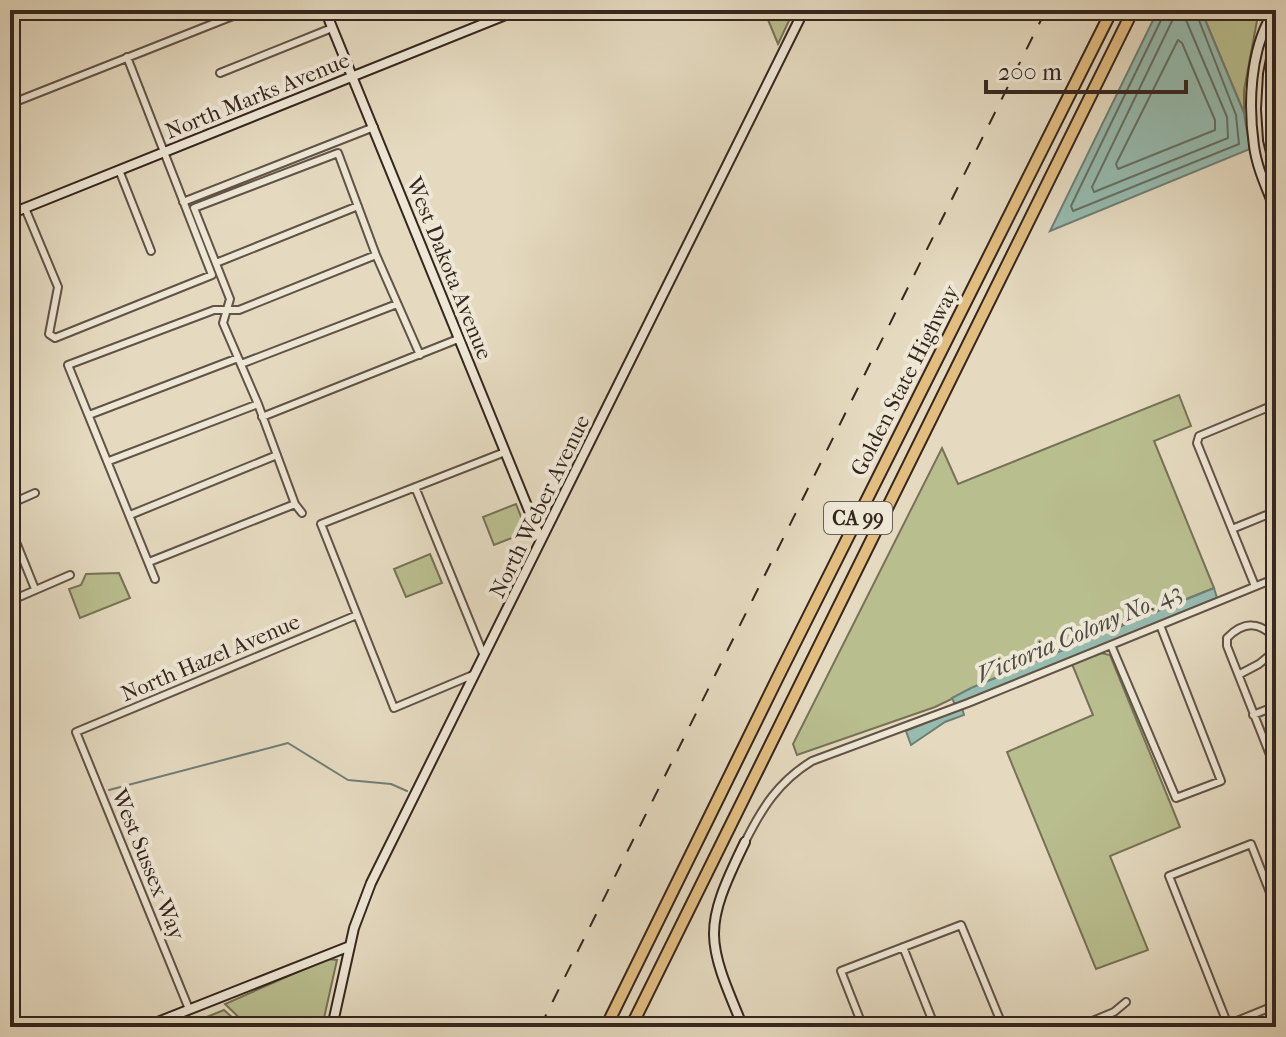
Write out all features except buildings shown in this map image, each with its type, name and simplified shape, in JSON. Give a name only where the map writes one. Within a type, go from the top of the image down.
[{"type":"highway","name":"Golden State Highway","points":[[606,1027],[1112,10]]},
{"type":"highway","name":"Golden State Highway","points":[[631,1027],[1133,10]]},
{"type":"main road","name":"West Dakota Avenue","points":[[325,10],[541,540]]},
{"type":"main road","name":"North Marks Avenue","points":[[10,214],[518,10]]},
{"type":"main road","name":"North Weber Avenue","points":[[332,1027],[358,914],[371,883],[804,10]]},
{"type":"main road","points":[[1271,13],[1276,37],[1266,93],[1275,168]]},
{"type":"main road","points":[[1271,13],[1261,36],[1252,88],[1252,108],[1254,147],[1276,212]]},
{"type":"main road","points":[[743,1027],[717,965],[712,933],[715,908],[722,888],[745,842]]},
{"type":"main road","points":[[145,1027],[350,946]]},
{"type":"street","points":[[10,19],[32,10]]},
{"type":"street","points":[[10,85],[13,103],[248,10]]},
{"type":"street","points":[[220,73],[332,28]]},
{"type":"street","points":[[25,208],[58,287],[49,334],[55,338],[212,275],[127,57]]},
{"type":"street","points":[[183,202],[374,127]]},
{"type":"street","points":[[302,513],[295,504],[258,404],[223,323],[230,299],[194,208],[338,153],[376,255],[420,355]]},
{"type":"street","points":[[119,170],[151,251]]},
{"type":"street","points":[[216,263],[358,206]]},
{"type":"street","points":[[155,579],[68,365],[214,310],[239,310],[376,255]]},
{"type":"street","points":[[89,415],[397,304]]},
{"type":"street","points":[[262,417],[458,339]]},
{"type":"street","points":[[109,461],[258,404]]},
{"type":"street","points":[[1255,586],[1197,443],[1199,436],[1276,404]]},
{"type":"street","points":[[475,674],[394,708],[321,524],[505,452]]},
{"type":"street","points":[[130,515],[277,455]]},
{"type":"street","points":[[415,487],[484,656]]},
{"type":"street","points":[[10,504],[35,493]]},
{"type":"street","points":[[149,562],[295,504]]},
{"type":"street","points":[[1232,529],[1276,511]]},
{"type":"street","points":[[10,527],[35,589]]},
{"type":"street","points":[[10,601],[70,575]]},
{"type":"street","points":[[745,842],[770,796],[796,771],[812,761],[1276,578]]},
{"type":"street","name":"North Hazel Avenue","points":[[76,732],[357,615]]},
{"type":"street","points":[[1270,755],[1227,646],[1227,638],[1246,624],[1257,624],[1276,639]]},
{"type":"street","points":[[1111,645],[1176,798],[1221,781],[1160,625]]},
{"type":"street","points":[[1240,674],[1276,650]]},
{"type":"street","points":[[1253,715],[1276,706]]},
{"type":"street","name":"West Sussex Way","points":[[76,732],[189,1009]]},
{"type":"street","points":[[1276,908],[1251,844],[1169,876],[1225,1026],[1276,1005]]},
{"type":"street","points":[[863,1027],[841,971],[961,925],[1003,1027]]},
{"type":"street","points":[[903,947],[935,1027]]},
{"type":"street","points":[[1078,1027],[1114,1012],[1126,1002]]},
{"type":"green space","points":[[764,10],[794,10],[778,44]]},
{"type":"green space","points":[[1201,10],[1259,10],[1244,90],[1244,113]]},
{"type":"green space","points":[[1179,395],[1191,426],[1154,441],[1214,588],[1030,661],[935,707],[797,755],[793,744],[942,448],[958,484]]},
{"type":"green space","points":[[516,504],[527,532],[494,545],[483,517]]},
{"type":"green space","points":[[430,554],[442,583],[406,597],[394,569]]},
{"type":"green space","points":[[119,573],[130,598],[80,618],[69,589],[81,585],[86,574]]},
{"type":"green space","points":[[1101,653],[1110,655],[1180,827],[1110,856],[1148,950],[1096,969],[1007,752],[1093,715],[1072,664]]},
{"type":"green space","points":[[327,959],[337,960],[322,1027],[249,1027],[225,1004]]},
{"type":"green space","points":[[224,1010],[243,1027],[182,1027]]},
{"type":"water","points":[[1158,10],[1201,10],[1244,113],[1250,149],[1050,231]]},
{"type":"water","points":[[1214,588],[1217,598],[955,705],[952,698],[971,688]]},
{"type":"water","points":[[962,708],[964,715],[945,722],[911,745],[906,731]]},
{"type":"waterway","points":[[109,790],[288,743],[348,780],[391,784],[407,791]]},
{"type":"railway","points":[[540,1027],[1046,10]]},
{"type":"water label","name":"Victoria Colony No. 43","points":[[1079,633]]}]
